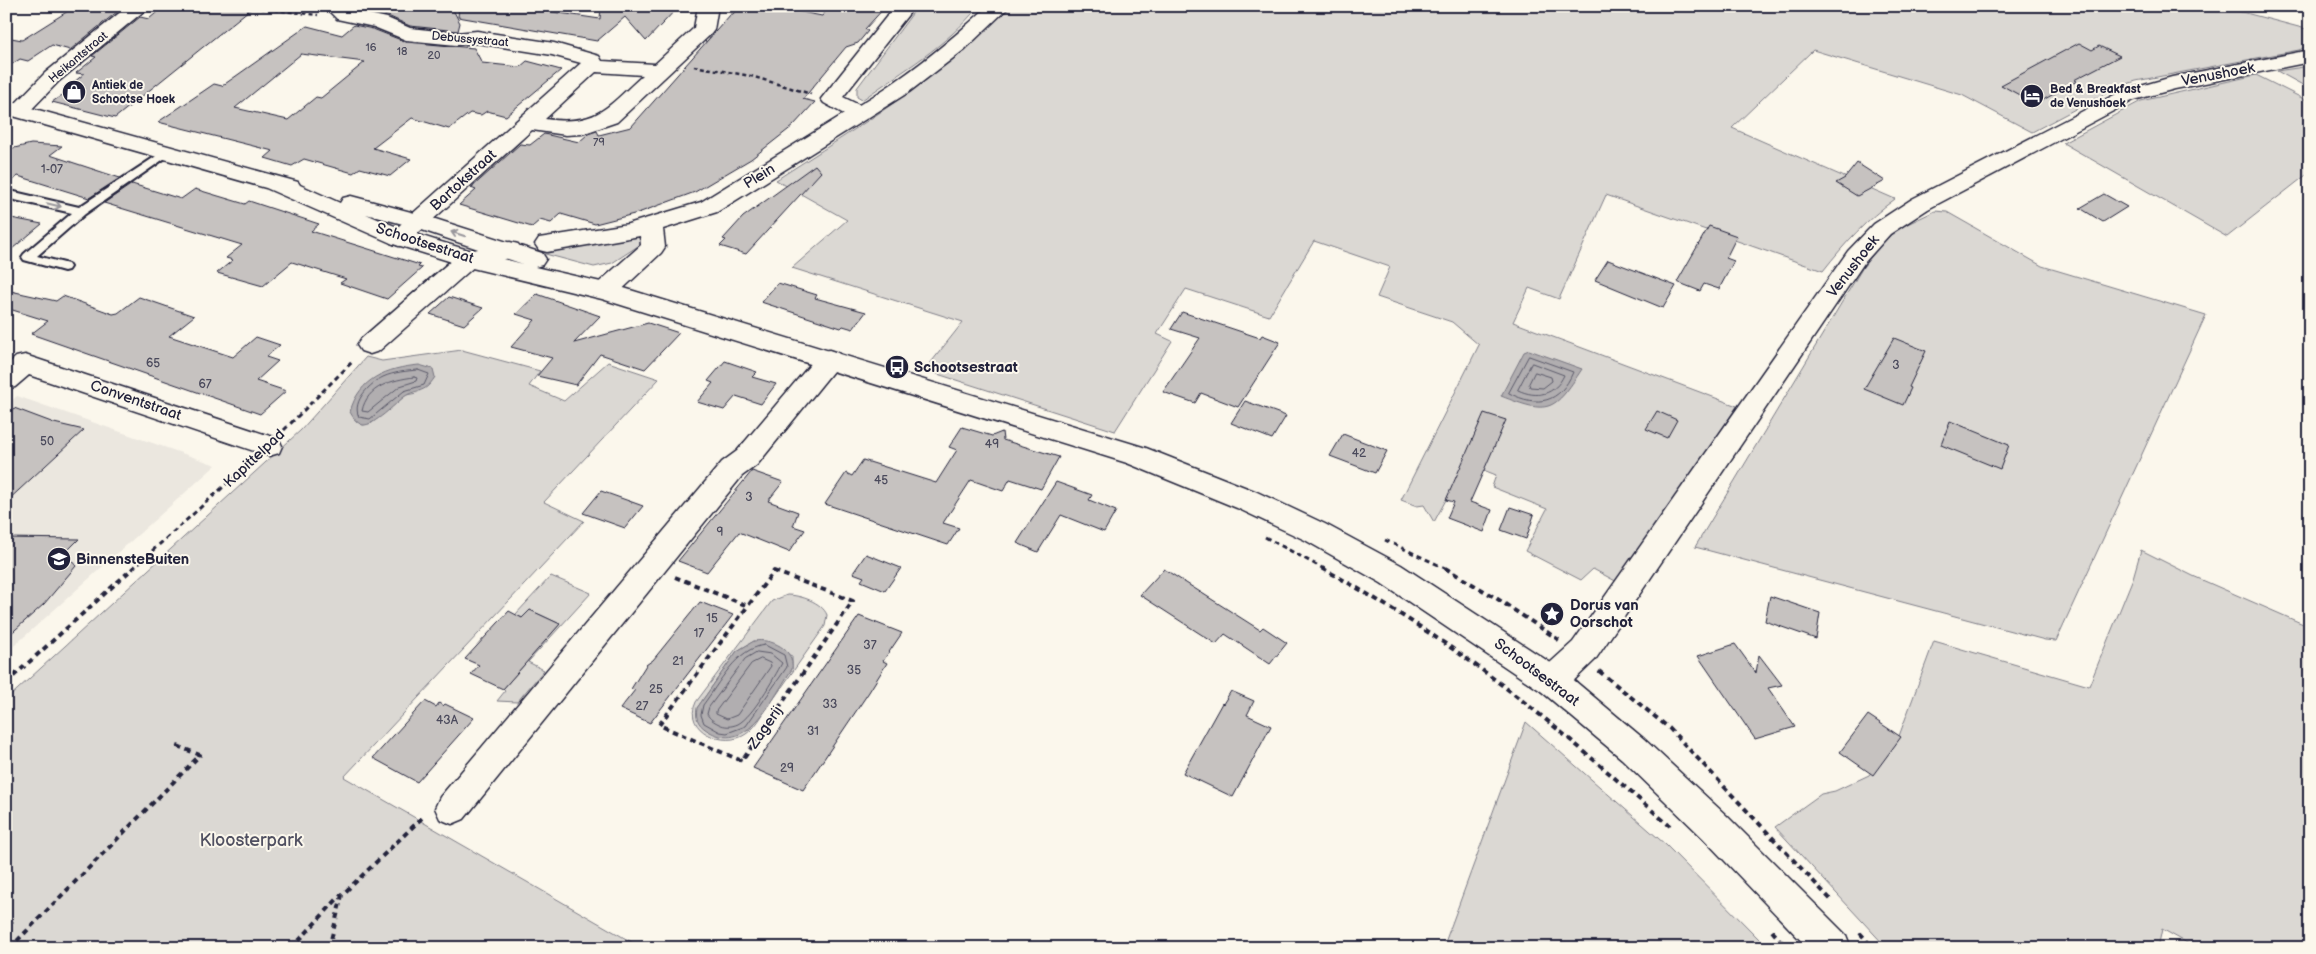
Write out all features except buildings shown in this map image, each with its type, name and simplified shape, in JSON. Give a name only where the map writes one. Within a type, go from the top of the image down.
[{"type":"street","name":"Heikantstraat","points":[[10,114],[52,77],[140,6]]},
{"type":"street","points":[[528,123],[566,128],[582,127],[609,117],[704,30],[708,6]]},
{"type":"street","points":[[860,114],[831,99],[905,6]]},
{"type":"street","name":"Plein","points":[[546,244],[630,231],[652,226],[709,207],[860,114],[916,77],[958,45],[1000,6]]},
{"type":"street","name":"Debussystraat","points":[[342,10],[380,22],[406,34],[456,39],[477,37],[554,49],[592,60],[591,66]]},
{"type":"street","name":"Venushoek","points":[[1552,680],[1584,651],[1856,257],[1882,229],[1920,204],[2127,96],[2172,83],[2310,56]]},
{"type":"street","points":[[591,66],[663,66]]},
{"type":"street","name":"Bartokstraat","points":[[399,238],[591,66]]},
{"type":"street","name":"Schootsestraat","points":[[10,114],[167,152],[418,221],[510,250],[550,266],[595,288]]},
{"type":"street","name":"Schootsestraat","points":[[273,182],[399,238],[468,259],[595,288],[1136,455],[1258,519],[1315,532],[1390,574],[1552,680],[1633,749],[1715,827],[1833,948]]},
{"type":"street","points":[[595,288],[653,247],[652,226]]},
{"type":"street","points":[[370,345],[468,259],[510,250]]},
{"type":"street","points":[[452,808],[732,469],[747,458],[829,359]]},
{"type":"street","name":"Conventstraat","points":[[6,380],[25,364],[269,446]]},
{"type":"lane","points":[[64,267],[28,257],[81,211],[167,152]]},
{"type":"lane","points":[[6,194],[81,211]]},
{"type":"path","points":[[240,6],[317,16],[342,10]]},
{"type":"path","points":[[663,66],[751,76],[831,99]]},
{"type":"path","name":"Kapittelpad","points":[[6,683],[269,446],[370,345]]},
{"type":"path","points":[[1258,519],[1346,580],[1441,642],[1528,705],[1676,831]]},
{"type":"path","points":[[650,567],[748,606]]},
{"type":"path","name":"Zagerij","points":[[774,571],[852,601],[742,761],[659,725],[748,606],[774,571]]},
{"type":"path","points":[[10,948],[200,755],[175,745]]},
{"type":"path","points":[[292,948],[342,895],[435,806],[452,808]]},
{"type":"path","points":[[329,948],[342,895]]},
{"type":"path","points":[[1768,927],[1787,948]]},
{"type":"shaded area","name":"BinnensteBuiten","points":[[17,396],[216,465],[6,653],[6,406]]},
{"type":"green space","points":[[918,6],[979,6],[952,34],[924,57],[862,100],[857,97],[857,88]]},
{"type":"green space","points":[[1009,6],[2219,6],[2310,30],[2310,45],[2299,50],[2136,81],[2113,89],[2032,132],[1962,95],[1813,50],[1732,128],[1895,199],[1856,232],[1823,271],[1606,195],[1559,299],[1529,288],[1513,322],[1737,406],[1621,584],[1593,569],[1581,580],[1525,551],[1547,509],[1492,487],[1496,475],[1466,463],[1434,522],[1424,505],[1417,506],[1401,500],[1479,345],[1452,322],[1377,297],[1390,267],[1314,241],[1269,316],[1186,289],[1157,334],[1172,341],[1115,431],[925,370],[963,322],[792,268],[847,220],[776,180],[898,100],[956,56]]},
{"type":"green space","points":[[2310,66],[2310,89],[2277,71]]},
{"type":"green space","points":[[2256,75],[2310,102],[2310,172],[2227,237],[2063,143],[2141,101]]},
{"type":"green space","points":[[1935,211],[1947,212],[2042,266],[2206,315],[2056,641],[2045,640],[1695,547],[1863,267],[1883,242],[1899,228]]},
{"type":"green space","points":[[643,234],[652,237],[612,263],[594,267],[534,251]]},
{"type":"green space","name":"Kloosterpark","points":[[462,350],[540,371],[529,386],[564,401],[608,362],[659,379],[544,502],[584,521],[344,777],[642,948],[6,948],[6,928],[14,922],[6,917],[6,700],[301,430],[366,357],[382,361]],"holes":[[[435,377],[417,393],[406,395],[372,423],[363,425],[354,420]]]},
{"type":"green space","points":[[2141,550],[2193,576],[2310,627],[2310,948],[2196,948],[2162,929],[2158,948],[1887,948],[1775,827],[1821,794],[1835,791],[1869,775],[1899,736],[1934,641],[2089,686],[2133,578]]},
{"type":"green space","points":[[551,576],[591,593],[528,662],[544,670],[517,702],[497,701],[505,691],[503,689],[560,624],[530,610],[523,618],[515,615]]},
{"type":"green space","points":[[787,595],[810,600],[820,606],[827,615],[825,626],[753,728],[737,738],[717,738],[700,729],[695,721],[693,712],[696,702],[772,601]],"holes":[[[754,641],[792,656],[792,669],[749,730],[697,708],[737,651]]]},
{"type":"green space","points":[[1526,722],[1666,845],[1761,941],[1759,948],[1443,948]]},
{"type":"water","points":[[1529,350],[1582,369],[1564,394],[1549,406],[1530,406],[1501,396],[1524,352]]},
{"type":"water","points":[[419,365],[433,369],[435,377],[427,387],[404,397],[373,422],[363,425],[355,420],[350,412],[354,400],[367,383],[385,372]]},
{"type":"water","points":[[754,641],[768,641],[781,646],[790,656],[792,669],[768,707],[748,729],[737,735],[724,737],[710,732],[699,722],[697,708],[737,651]]},
{"type":"place","name":"Antiek de Schootse Hoek","points":[[74,92]]},
{"type":"place","name":"Bed & Breakfast de Venushoek","points":[[2032,96]]},
{"type":"place","name":"Schootsestraat","points":[[897,367]]},
{"type":"place","name":"BinnensteBuiten","points":[[59,559]]},
{"type":"place","name":"Dorus van Oorschot","points":[[1552,614]]}]
